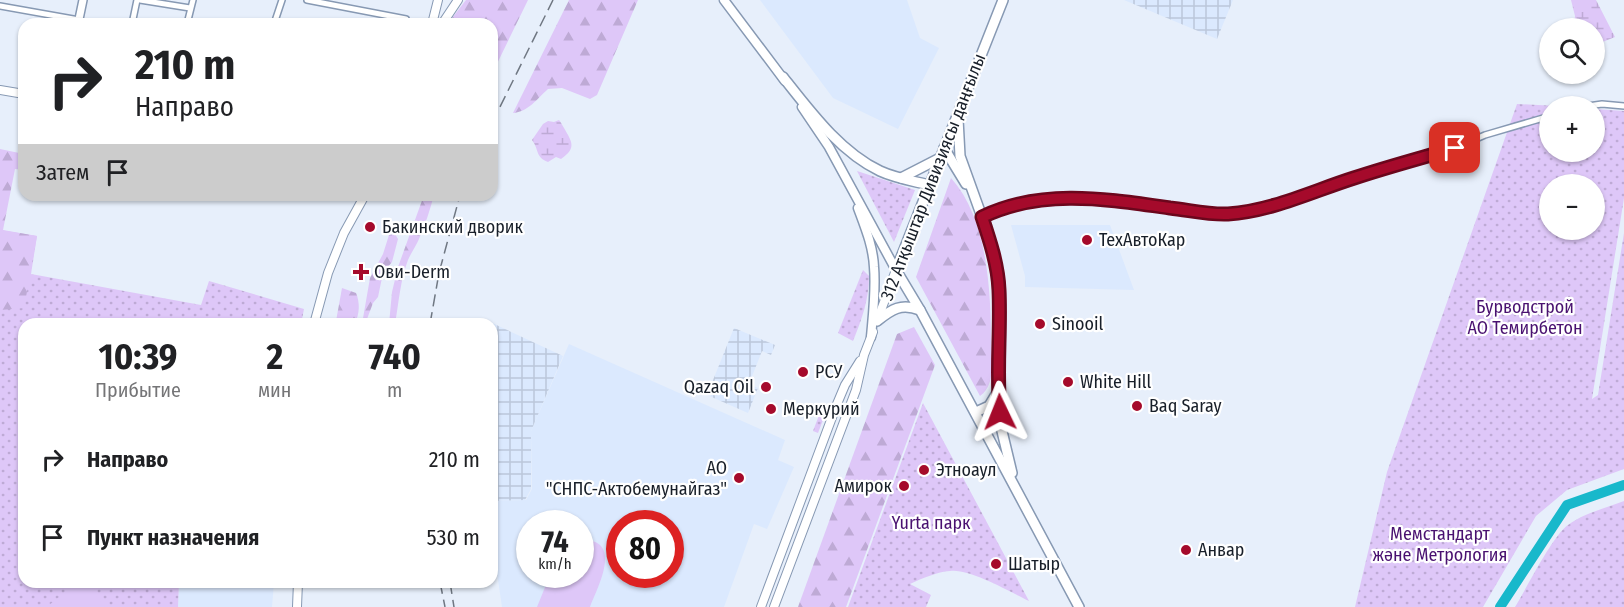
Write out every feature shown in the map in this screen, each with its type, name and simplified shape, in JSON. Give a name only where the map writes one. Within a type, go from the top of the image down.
[{"type":"highway","name":"312 Атқыштар Дивизиясы даңғылы","points":[[896,270],[1003,0]]},
{"type":"highway","points":[[783,77],[803,102],[855,155],[882,172],[929,185]]},
{"type":"highway","points":[[958,117],[960,156],[995,261],[999,289],[998,391],[1004,440],[1017,491]]},
{"type":"highway","points":[[944,148],[974,195]]},
{"type":"highway","points":[[901,178],[940,158]]},
{"type":"highway","points":[[896,270],[976,412],[1079,607]]},
{"type":"highway","points":[[877,321],[897,307],[905,306],[920,310]]},
{"type":"highway","points":[[976,412],[989,406],[998,391]]},
{"type":"main road","points":[[434,18],[438,0]]},
{"type":"main road","points":[[446,18],[458,0]]},
{"type":"main road","points":[[724,0],[783,77],[829,147],[896,270]]},
{"type":"main road","points":[[0,90],[18,93]]},
{"type":"main road","points":[[848,180],[870,241],[874,265],[875,289],[871,338]]},
{"type":"main road","points":[[316,318],[328,273],[344,233],[362,201]]},
{"type":"main road","name":"312 Атқыштар Дивизиясы даңғылы","points":[[774,607],[856,390],[864,355],[896,270]]},
{"type":"main road","name":"312 Атқыштар Дивизиясы даңғылы","points":[[761,607],[845,385],[864,355]]},
{"type":"main road","points":[[823,442],[834,446]]},
{"type":"main road","points":[[797,511],[808,515]]},
{"type":"main road","points":[[297,607],[298,588]]},
{"type":"street","points":[[80,18],[83,0]]},
{"type":"street","points":[[134,18],[139,0],[190,8]]},
{"type":"street","points":[[188,18],[193,0]]},
{"type":"street","points":[[276,18],[282,0]]},
{"type":"street","points":[[307,0],[401,18]]},
{"type":"street","points":[[0,6],[59,18]]},
{"type":"street","points":[[1605,104],[1624,106]]},
{"type":"street","points":[[982,217],[1023,202],[1054,198],[1094,199],[1217,214],[1255,211],[1539,119]]},
{"type":"shaded area","points":[[760,0],[907,0],[920,38],[939,48],[898,129],[833,98]]},
{"type":"shaded area","points":[[1124,0],[1233,0],[1217,39]]},
{"type":"shaded area","points":[[1011,225],[1110,225],[1134,290],[1025,287],[1025,276]]},
{"type":"shaded area","points":[[498,326],[563,356],[531,431],[531,489],[525,500],[498,501]]},
{"type":"shaded area","points":[[734,328],[775,345],[771,355],[762,351],[749,384],[758,388],[748,413],[707,395]]},
{"type":"shaded area","points":[[569,344],[785,440],[778,460],[794,467],[767,529],[754,524],[724,607],[502,607],[498,580],[498,501],[526,500],[532,489],[531,431]]},
{"type":"shaded area","points":[[179,588],[274,588],[272,607],[178,607]]},
{"type":"green space","points":[[466,0],[528,0],[498,62],[498,18],[452,18]]},
{"type":"green space","points":[[569,0],[638,0],[597,95],[590,99],[562,88],[548,89],[528,108],[513,113]]},
{"type":"green space","points":[[1571,0],[1596,0],[1615,37],[1605,41],[1605,18],[1575,18]]},
{"type":"green space","name":"Бурводстрой АО Темирбетон","points":[[1517,104],[1539,105],[1539,162],[1605,162],[1605,110],[1624,111],[1624,198],[1592,399],[1598,395],[1624,233],[1624,469],[1567,490],[1536,516],[1483,607],[1355,607],[1387,472]]},
{"type":"green space","points":[[559,120],[572,145],[561,159],[556,157],[548,162],[539,155],[532,140],[543,124]]},
{"type":"green space","points":[[0,149],[18,153],[18,169],[15,169],[3,230],[37,236],[24,308],[0,310]]},
{"type":"green space","points":[[857,171],[915,190],[894,242]]},
{"type":"green space","points":[[951,178],[973,214],[985,257],[990,302],[991,379],[980,396],[916,277]]},
{"type":"green space","points":[[422,201],[432,201],[418,242],[405,268],[396,318],[390,318],[392,292],[398,267]]},
{"type":"green space","points":[[0,230],[37,236],[31,274],[201,305],[209,281],[304,309],[302,318],[18,318],[18,588],[179,588],[178,607],[0,607]]},
{"type":"green space","points":[[395,234],[398,239],[392,262],[383,273],[378,297],[367,318],[363,318],[370,278],[383,254],[389,235]]},
{"type":"green space","points":[[863,270],[869,276],[868,293],[853,341],[838,333]]},
{"type":"green space","points":[[342,288],[356,293],[359,304],[357,318],[337,318]]},
{"type":"green space","points":[[914,327],[935,365],[846,607],[798,607],[897,334]]},
{"type":"green space","name":"Yurta парк","points":[[923,403],[1029,601],[968,573],[950,571],[910,584],[931,595],[926,607],[848,607]]},
{"type":"green space","points":[[823,405],[828,407],[818,433],[813,431]]},
{"type":"green space","name":"Мемстандарт және Метрология","points":[[1624,501],[1624,607],[1515,607],[1555,540],[1568,525],[1595,511]]},
{"type":"green space","points":[[594,541],[602,547],[605,565],[590,607],[537,607],[545,588],[594,588]]},
{"type":"green space","points":[[71,588],[90,588],[105,607],[51,607],[49,605]]},
{"type":"waterway","points":[[1500,607],[1567,505],[1624,485]]},
{"type":"railway","points":[[498,111],[553,0]]},
{"type":"railway","points":[[431,318],[439,273],[458,201]]},
{"type":"railway","points":[[441,588],[445,607]]},
{"type":"railway","points":[[451,588],[454,607]]},
{"type":"place","name":"Бакинский дворик","points":[[370,227]]},
{"type":"place","name":"ТехАвтоКар","points":[[1087,240]]},
{"type":"place","name":"Ови-Derm","points":[[361,272]]},
{"type":"place","name":"Sinooil","points":[[1040,324]]},
{"type":"place","name":"РСУ","points":[[803,372]]},
{"type":"place","name":"White Hill","points":[[1068,382]]},
{"type":"place","name":"Qazaq Oil","points":[[766,387]]},
{"type":"place","name":"Baq Saray","points":[[1137,406]]},
{"type":"place","name":"Меркурий","points":[[771,409]]},
{"type":"place","name":"Этноаул","points":[[924,470]]},
{"type":"place","name":"АО \"СНПС-Актобемунайгаз\"","points":[[739,478]]},
{"type":"place","name":"Амирок","points":[[904,486]]},
{"type":"place","name":"Анвар","points":[[1186,550]]},
{"type":"place","name":"Шатыр","points":[[996,564]]},
{"type":"route","points":[[1000,412],[998,391],[999,289],[995,261],[982,217],[999,209],[1031,200],[1062,198],[1129,202],[1217,214],[1255,211],[1356,177],[1455,148]]}]
